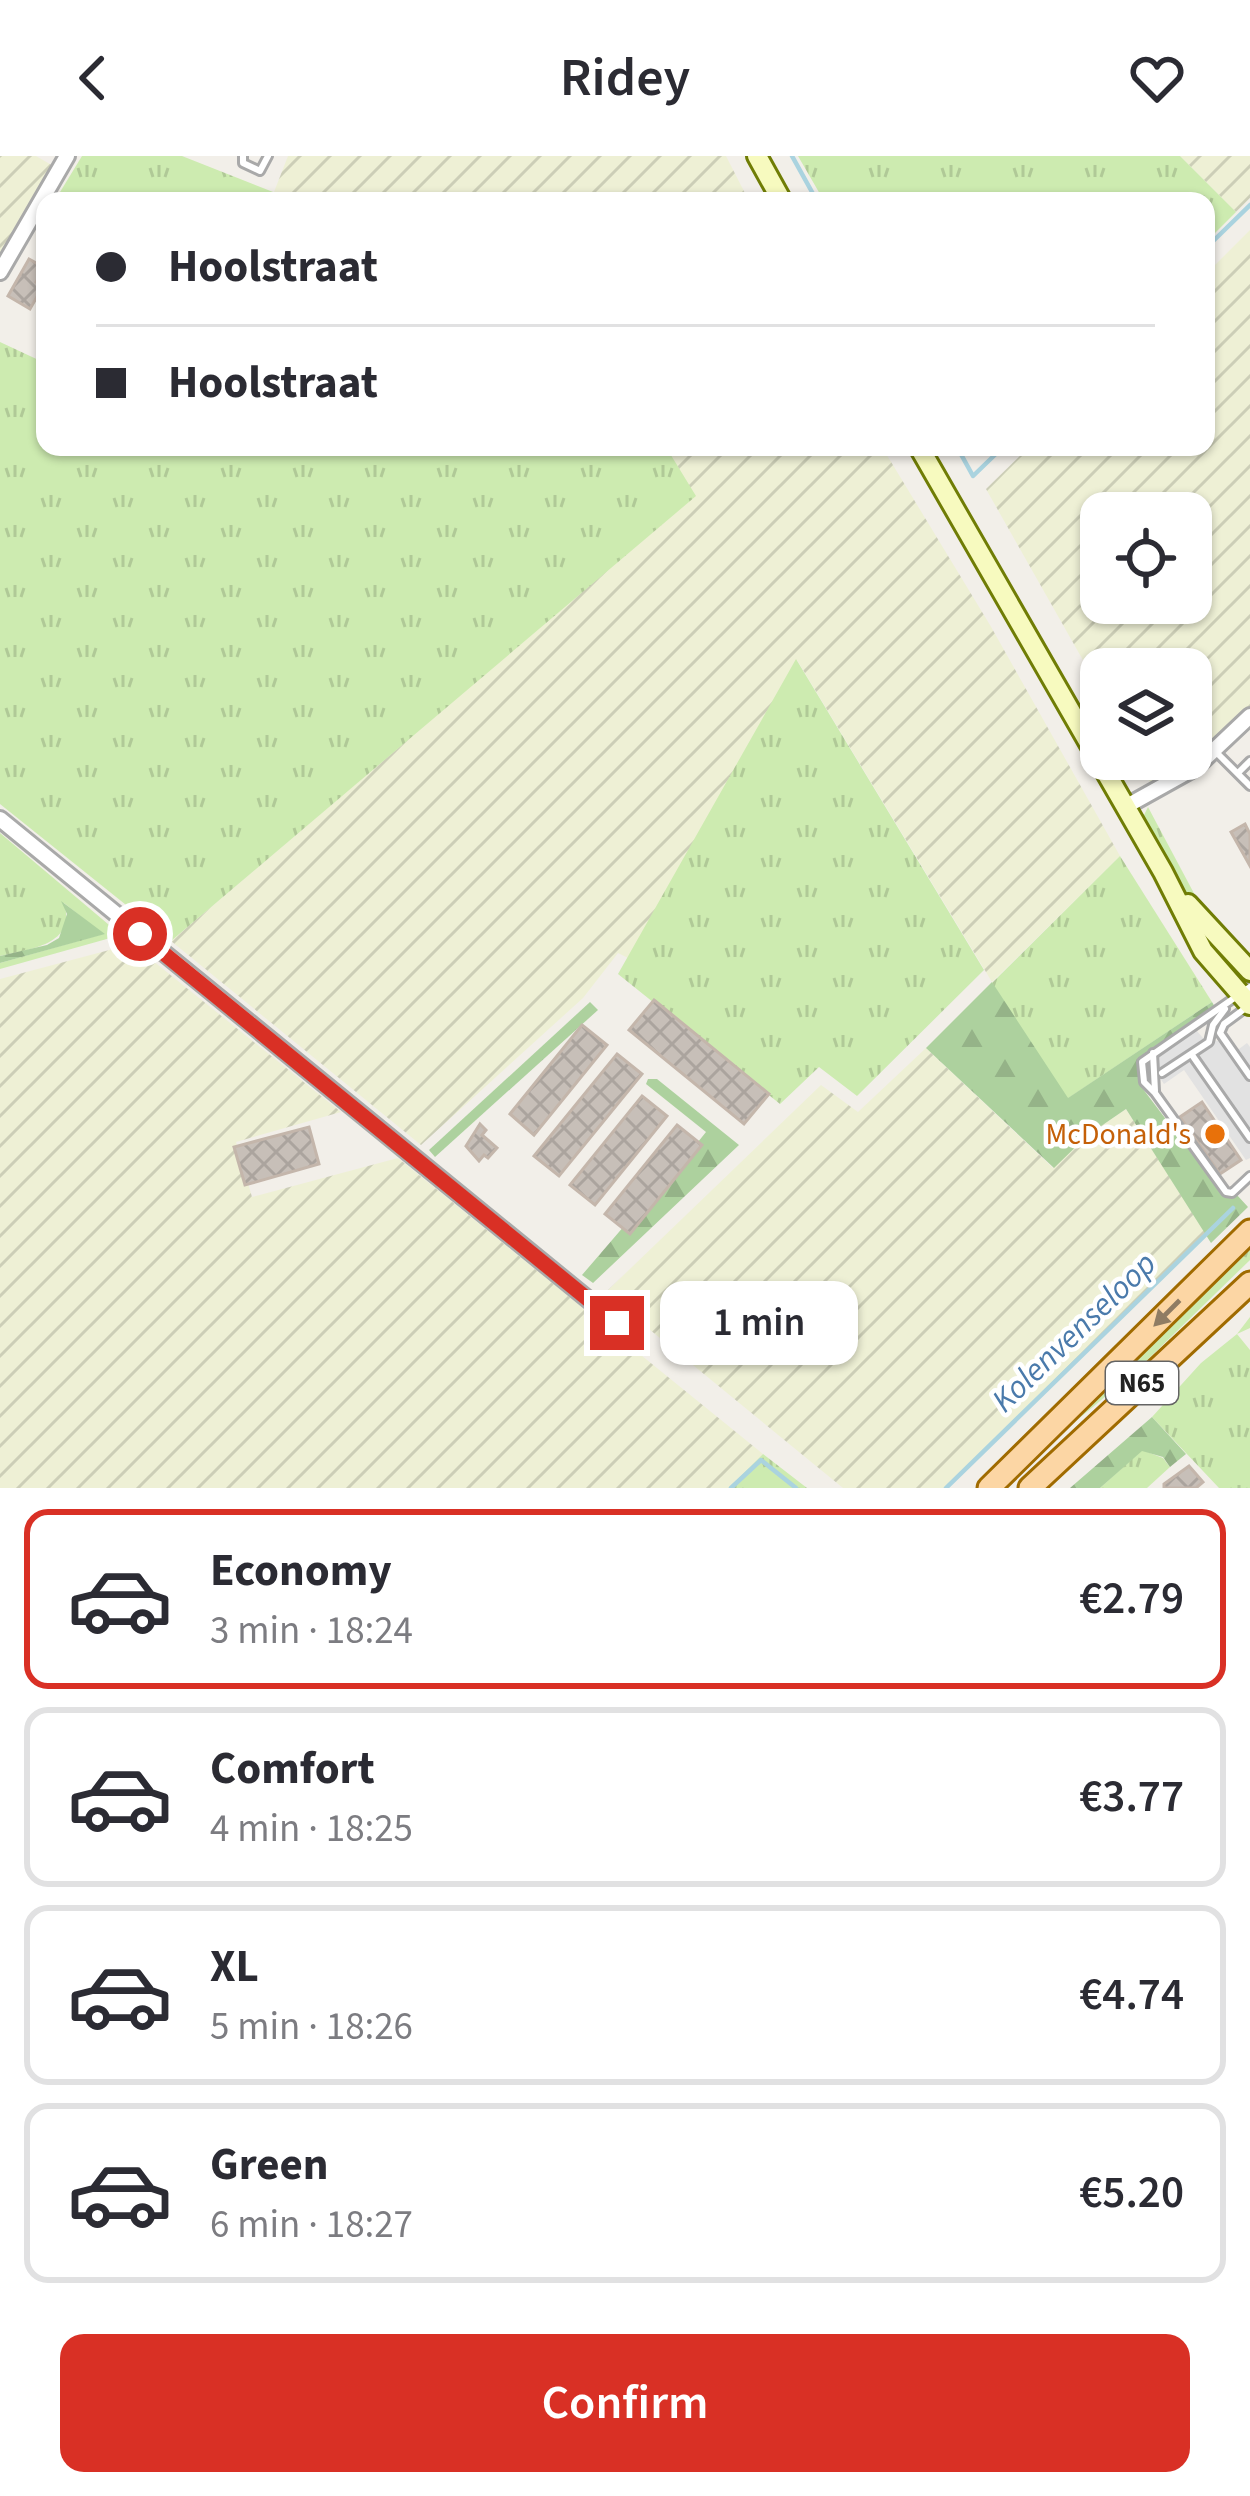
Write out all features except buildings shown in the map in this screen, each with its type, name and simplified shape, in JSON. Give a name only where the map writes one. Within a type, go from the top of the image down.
[{"type":"main road","name":"N65","points":[[989,1488],[1250,1231]]},
{"type":"main road","name":"N65","points":[[1030,1488],[1250,1283]]},
{"type":"street","points":[[46,192],[67,156]]},
{"type":"street","points":[[757,156],[777,192]]},
{"type":"street","points":[[0,272],[36,210]]},
{"type":"street","points":[[924,456],[1163,872],[1193,935],[1244,999]]},
{"type":"street","points":[[1125,807],[1182,777],[1250,716]]},
{"type":"street","points":[[0,819],[617,1323]]},
{"type":"street","points":[[1163,872],[1203,925],[1250,971]]},
{"type":"lane","points":[[243,156],[243,163],[260,170],[268,156]]},
{"type":"lane","points":[[1214,751],[1250,786]]},
{"type":"lane","points":[[1238,773],[1250,761]]},
{"type":"lane","points":[[1244,999],[1153,1053],[1143,1061],[1142,1079],[1226,1192],[1232,1193],[1250,1176]]},
{"type":"lane","points":[[1162,1073],[1209,1042],[1213,1024],[1244,999]]},
{"type":"lane","points":[[1244,999],[1220,1033],[1250,1076]]},
{"type":"lane","points":[[1192,1054],[1250,1138]]},
{"type":"green space","points":[[0,156],[36,156],[55,167],[0,259]]},
{"type":"green space","points":[[82,156],[182,156],[273,192],[60,192]]},
{"type":"green space","points":[[288,156],[726,156],[744,192],[274,192]]},
{"type":"green space","points":[[798,156],[1180,156],[1236,212],[1215,233],[1215,192],[819,192]]},
{"type":"green space","points":[[1180,156],[1250,156],[1250,198],[1236,212]]},
{"type":"green space","points":[[1250,230],[1250,706],[1212,743],[1212,648],[1080,648],[1080,655],[986,489],[1020,456],[1215,456],[1215,265]]},
{"type":"green space","points":[[0,342],[36,359],[36,456],[672,456],[696,496],[171,941],[0,804]]},
{"type":"green space","points":[[671,456],[887,456],[990,625],[1120,856],[992,982],[797,660],[628,958],[618,953],[583,998],[421,1145],[171,941],[695,496]]},
{"type":"green space","points":[[796,659],[984,970],[857,1096],[819,1067],[780,1104],[618,974]]},
{"type":"green space","points":[[1148,807],[1213,929],[1185,893],[1142,819]]},
{"type":"green space","points":[[0,833],[121,935],[0,969],[0,963],[103,934],[64,903],[64,928],[57,936],[37,947],[0,956]]},
{"type":"green space","points":[[1120,856],[1212,1002],[1067,1099],[992,983]]},
{"type":"green space","points":[[61,901],[105,934],[0,963],[0,956],[59,938],[67,914]]},
{"type":"green space","points":[[132,944],[341,1112],[236,1142],[252,1197],[398,1158],[763,1454],[729,1488],[0,1488],[0,979]]},
{"type":"green space","points":[[992,982],[1068,1098],[1212,1002],[1215,1007],[1138,1062],[1138,1080],[1224,1196],[1232,1199],[1237,1195],[1248,1207],[1211,1243],[1126,1109],[1088,1135],[1054,1168],[926,1048]]},
{"type":"green space","points":[[590,1002],[598,1010],[435,1157],[429,1150]]},
{"type":"green space","points":[[926,1048],[1053,1168],[1088,1135],[1126,1109],[1206,1234],[948,1488],[843,1488],[605,1293],[821,1085],[858,1112]]},
{"type":"green space","points":[[648,1079],[657,1079],[739,1145],[593,1283],[582,1275],[625,1225],[629,1228],[706,1132],[646,1084]]},
{"type":"green space","points":[[1250,1247],[1250,1260],[1135,1372],[1076,1421]]},
{"type":"green space","points":[[1237,1334],[1250,1350],[1250,1488],[1219,1488],[1152,1417],[1201,1363]]},
{"type":"green space","points":[[1152,1417],[1186,1454],[1170,1467],[1163,1457],[1142,1451],[1100,1488],[1070,1488]]},
{"type":"green space","points":[[1142,1450],[1163,1458],[1170,1467],[1147,1488],[1100,1488]]},
{"type":"green space","points":[[763,1454],[807,1488],[729,1488]]},
{"type":"shaded area","points":[[1196,1030],[1203,1038],[1239,1049],[1247,1043],[1250,1047],[1250,1158],[1246,1160],[1184,1070],[1164,1084],[1160,1078],[1156,1058]]},
{"type":"waterway","points":[[792,156],[812,192]]},
{"type":"waterway","points":[[1215,239],[1250,205]]},
{"type":"waterway","points":[[962,456],[973,476],[994,456]]},
{"type":"waterway","name":"Kolenvenseloop","points":[[946,1488],[1233,1208]]},
{"type":"waterway","name":"Kolenvenseloop","points":[[731,1488],[761,1460],[796,1488]]},
{"type":"place","name":"McDonald's","points":[[1215,1134]]},
{"type":"route","points":[[140,934],[617,1323]]}]
